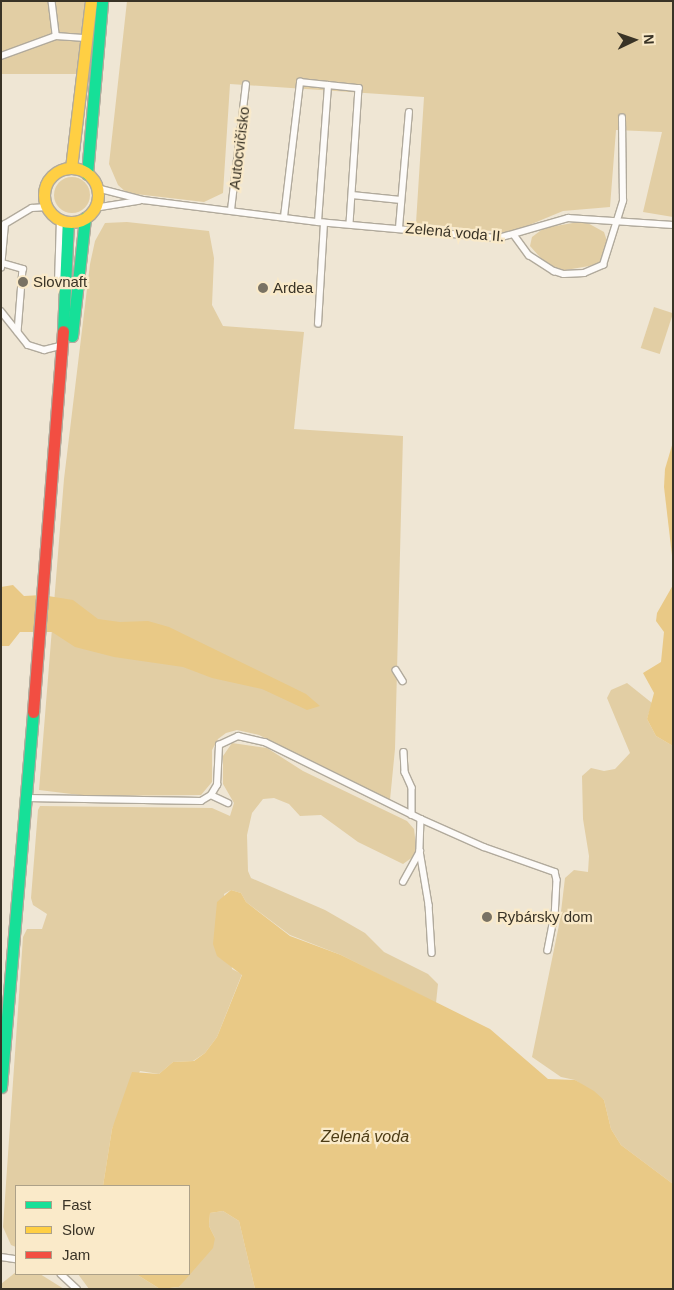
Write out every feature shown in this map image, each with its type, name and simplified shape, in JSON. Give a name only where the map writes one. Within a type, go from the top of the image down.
[{"type":"main road","points":[[64,221],[84,218],[94,208],[96,188],[87,174],[93,38],[91,1]]},
{"type":"main road","points":[[71,168],[93,38],[102,1]]},
{"type":"main road","points":[[1,1087],[58,420],[65,298],[64,221],[47,206],[44,194],[48,181],[58,172],[71,168],[87,174]]},
{"type":"main road","points":[[58,420],[70,360],[84,218]]},
{"type":"lane","points":[[52,1],[56,36]]},
{"type":"lane","points":[[1,56],[56,36],[93,38]]},
{"type":"lane","points":[[284,217],[300,82],[328,84],[359,88],[350,224]]},
{"type":"lane","points":[[318,324],[328,84]]},
{"type":"lane","name":"Autocvičisko","points":[[231,210],[246,85]]},
{"type":"lane","points":[[399,228],[409,112]]},
{"type":"lane","points":[[515,236],[524,250],[544,267],[564,274],[584,273],[606,262],[623,201],[622,118]]},
{"type":"lane","points":[[96,188],[142,200]]},
{"type":"lane","points":[[352,195],[402,200]]},
{"type":"lane","points":[[94,208],[142,200]]},
{"type":"lane","name":"Zelená voda II.","points":[[142,200],[321,222],[499,238],[515,236],[558,220],[617,220],[673,225]]},
{"type":"lane","points":[[1,268],[6,224],[32,208],[47,206]]},
{"type":"lane","points":[[2,263],[23,269],[18,332]]},
{"type":"lane","points":[[1,311],[28,345],[44,350],[62,345]]},
{"type":"lane","points":[[396,670],[403,681]]},
{"type":"lane","points":[[25,798],[201,800],[211,796],[217,785],[219,745],[228,738],[250,738],[420,820],[484,847],[555,872],[558,880],[548,950]]},
{"type":"lane","points":[[404,752],[405,772],[412,788],[412,815]]},
{"type":"lane","points":[[211,796],[228,804]]},
{"type":"lane","points":[[420,820],[420,850],[432,953]]},
{"type":"lane","points":[[403,882],[420,850]]},
{"type":"lane","points":[[1,1257],[15,1259]]},
{"type":"lane","points":[[62,1275],[77,1289]]},
{"type":"shaded area","points":[[1,1],[84,1],[84,74],[1,74]]},
{"type":"shaded area","points":[[127,1],[673,1],[673,217],[643,212],[662,132],[616,130],[610,207],[563,211],[510,233],[416,223],[424,97],[230,84],[223,193],[204,202],[127,193],[118,185],[109,164]]},
{"type":"shaded area","points":[[72,177],[79,178],[85,182],[89,188],[89,202],[85,208],[79,212],[72,213],[65,212],[59,208],[55,202],[54,195],[55,188],[59,182],[65,178]]},
{"type":"shaded area","points":[[584,221],[604,232],[607,241],[603,260],[595,265],[560,271],[547,265],[530,246],[532,237],[544,228]]},
{"type":"shaded area","points":[[127,222],[209,231],[214,258],[212,305],[223,326],[304,332],[294,429],[403,436],[395,749],[390,800],[259,735],[237,730],[226,733],[218,739],[212,750],[212,782],[201,795],[88,796],[39,790],[64,479],[90,264],[95,241],[105,223]]},
{"type":"shaded area","points":[[654,307],[673,313],[660,354],[641,348]]},
{"type":"shaded area","points":[[627,683],[652,703],[647,719],[656,736],[673,746],[673,1184],[621,1145],[611,1129],[604,1100],[575,1080],[561,1077],[532,1057],[560,920],[565,878],[574,870],[588,872],[589,856],[583,819],[582,776],[591,768],[604,771],[615,769],[630,753],[607,698],[611,690]]},
{"type":"shaded area","points":[[232,743],[267,748],[303,771],[407,821],[414,829],[417,854],[403,864],[358,842],[321,815],[300,816],[289,804],[274,798],[263,799],[252,813],[247,835],[248,871],[251,878],[325,910],[365,933],[384,952],[428,974],[438,984],[436,1003],[341,955],[290,935],[246,902],[241,893],[231,890],[224,894],[232,969],[242,974],[217,1037],[205,1053],[193,1061],[173,1062],[159,1074],[140,1071],[112,1129],[103,1185],[15,1185],[15,1247],[11,1245],[3,1227],[23,937],[27,929],[42,929],[47,914],[33,905],[31,898],[38,810],[40,806],[212,808],[230,816],[234,803],[223,784],[223,756]]},
{"type":"shaded area","points":[[223,1211],[239,1221],[255,1289],[164,1289],[179,1287],[188,1275],[190,1275],[190,1272],[215,1238],[209,1226],[210,1213]]},
{"type":"shaded area","points":[[15,1273],[15,1275],[42,1275],[64,1289],[1,1289],[1,1284]]},
{"type":"shaded area","points":[[79,1275],[138,1275],[160,1289],[89,1289]]},
{"type":"water","points":[[673,442],[673,564],[664,487],[665,469]]},
{"type":"water","points":[[13,585],[24,596],[42,595],[73,600],[98,619],[120,622],[148,621],[169,627],[306,694],[320,706],[307,710],[262,689],[212,678],[183,667],[114,657],[75,647],[52,632],[20,632],[9,646],[1,646],[1,587]]},
{"type":"water","points":[[673,585],[673,746],[656,736],[647,719],[654,693],[643,673],[661,662],[664,632],[656,621],[657,613]]},
{"type":"water","name":"Zelená voda","points":[[231,890],[241,893],[246,902],[290,936],[341,955],[490,1029],[548,1079],[575,1080],[594,1091],[604,1100],[611,1129],[621,1145],[673,1184],[673,1289],[255,1289],[239,1221],[223,1211],[210,1213],[209,1226],[215,1238],[213,1248],[190,1274],[190,1185],[103,1185],[112,1129],[132,1072],[159,1074],[173,1062],[194,1061],[205,1053],[217,1037],[242,975],[217,956],[213,944],[217,902]]},
{"type":"water","name":"Zelená voda","points":[[138,1275],[189,1275],[179,1287],[160,1289]]},
{"type":"traffic: fast","points":[[87,174],[102,1]]},
{"type":"traffic: fast","points":[[72,336],[85,218]]},
{"type":"traffic: fast","points":[[63,331],[68,222]]},
{"type":"traffic: fast","points":[[1,1087],[33,712]]},
{"type":"traffic: slow","points":[[71,168],[91,1]]},
{"type":"traffic: slow","points":[[71,168],[81,170],[90,176],[96,185],[98,195],[96,205],[90,214],[81,220],[71,222],[61,220],[52,214],[46,205],[44,195],[46,185],[52,176],[61,170],[71,168]]},
{"type":"traffic: jam","points":[[33,712],[63,331]]},
{"type":"place","name":"Slovnaft","points":[[23,282]]},
{"type":"place","name":"Ardea","points":[[263,288]]},
{"type":"place","name":"Rybársky dom","points":[[487,917]]}]
